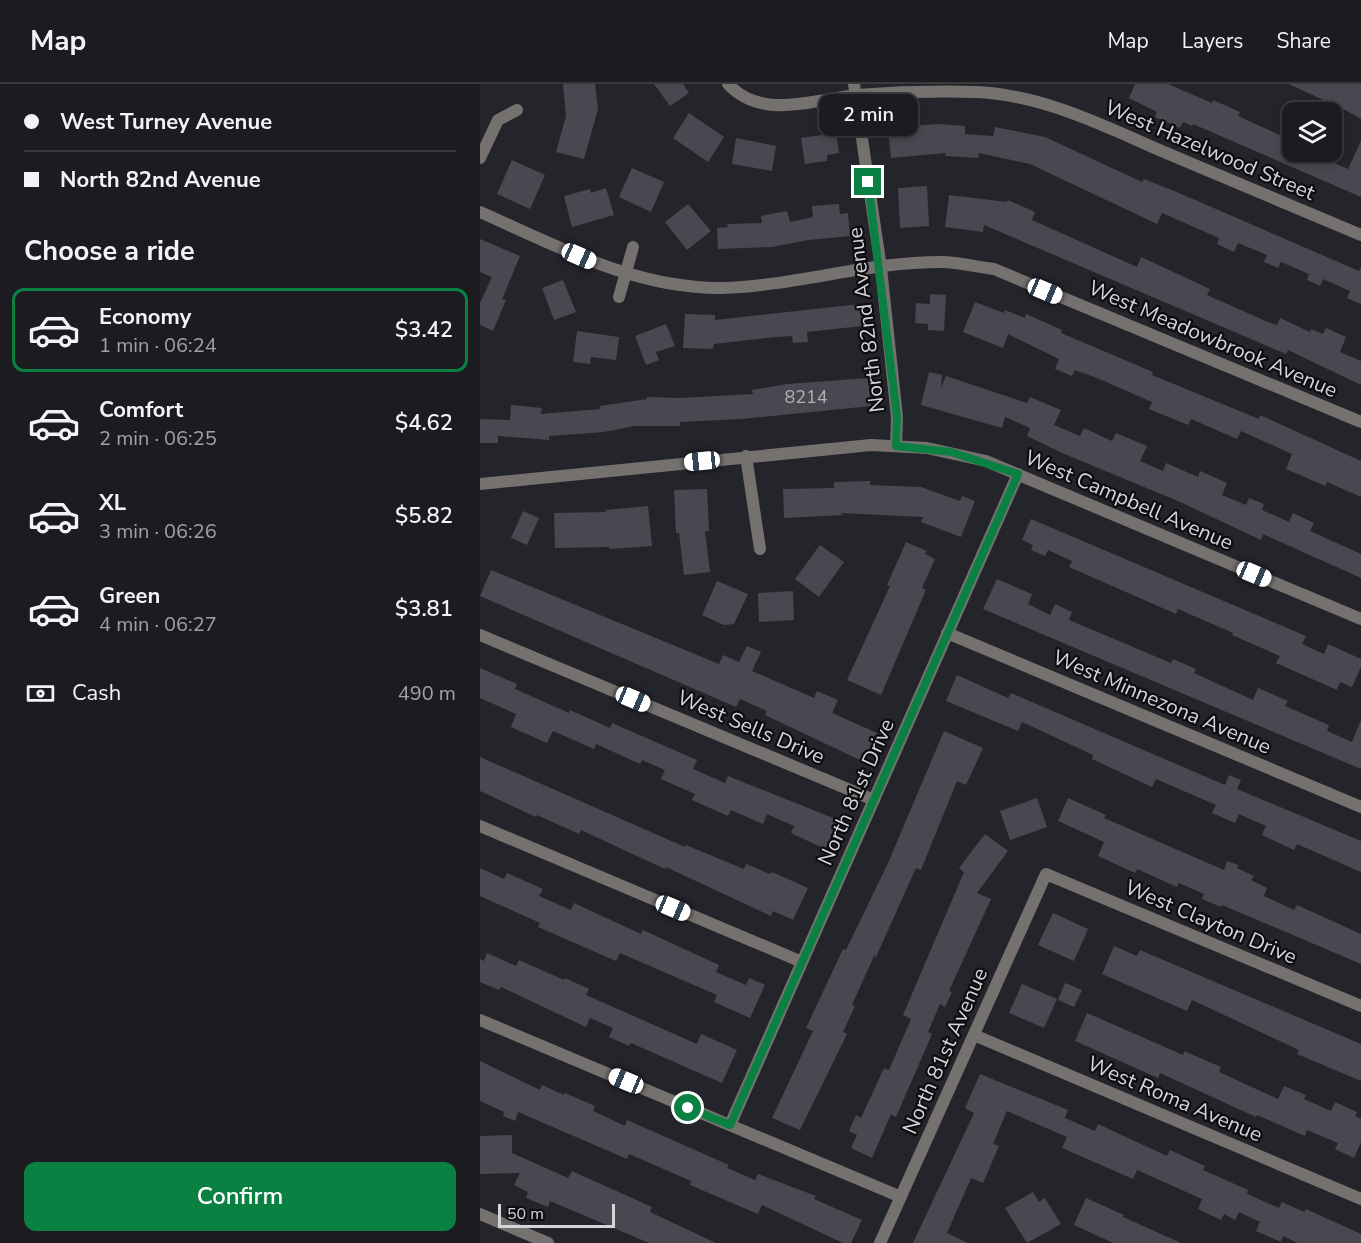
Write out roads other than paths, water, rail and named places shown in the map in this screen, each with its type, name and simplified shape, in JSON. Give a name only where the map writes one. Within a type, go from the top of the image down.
[{"type":"street","name":"West Hazelwood Street","points":[[728,84],[749,101],[778,106],[855,90],[995,93],[1043,104],[1090,120],[1361,235]]},
{"type":"street","name":"North 82nd Avenue","points":[[855,90],[881,268],[897,417],[896,446]]},
{"type":"street","points":[[480,158],[498,120],[517,110]]},
{"type":"street","name":"West Meadowbrook Avenue","points":[[480,212],[599,265],[676,284],[720,288],[758,285],[944,262],[994,269],[1361,422]]},
{"type":"street","points":[[619,297],[633,247]]},
{"type":"street","name":"West Campbell Avenue","points":[[480,484],[871,445],[951,452],[1018,474],[1361,619]]},
{"type":"street","points":[[746,456],[760,549]]},
{"type":"street","name":"North 81st Drive","points":[[730,1125],[1018,474]]},
{"type":"street","name":"West Minnezona Avenue","points":[[947,633],[1361,807]]},
{"type":"street","name":"West Sells Drive","points":[[480,635],[874,800]]},
{"type":"street","points":[[480,826],[802,962]]},
{"type":"street","name":"West Clayton Drive","points":[[1046,874],[1361,1006]]},
{"type":"street","name":"North 81st Avenue","points":[[880,1243],[1046,874]]},
{"type":"street","points":[[480,1020],[901,1197]]},
{"type":"street","name":"West Roma Avenue","points":[[974,1035],[1361,1199]]},
{"type":"street","points":[[480,1215],[548,1243]]}]
